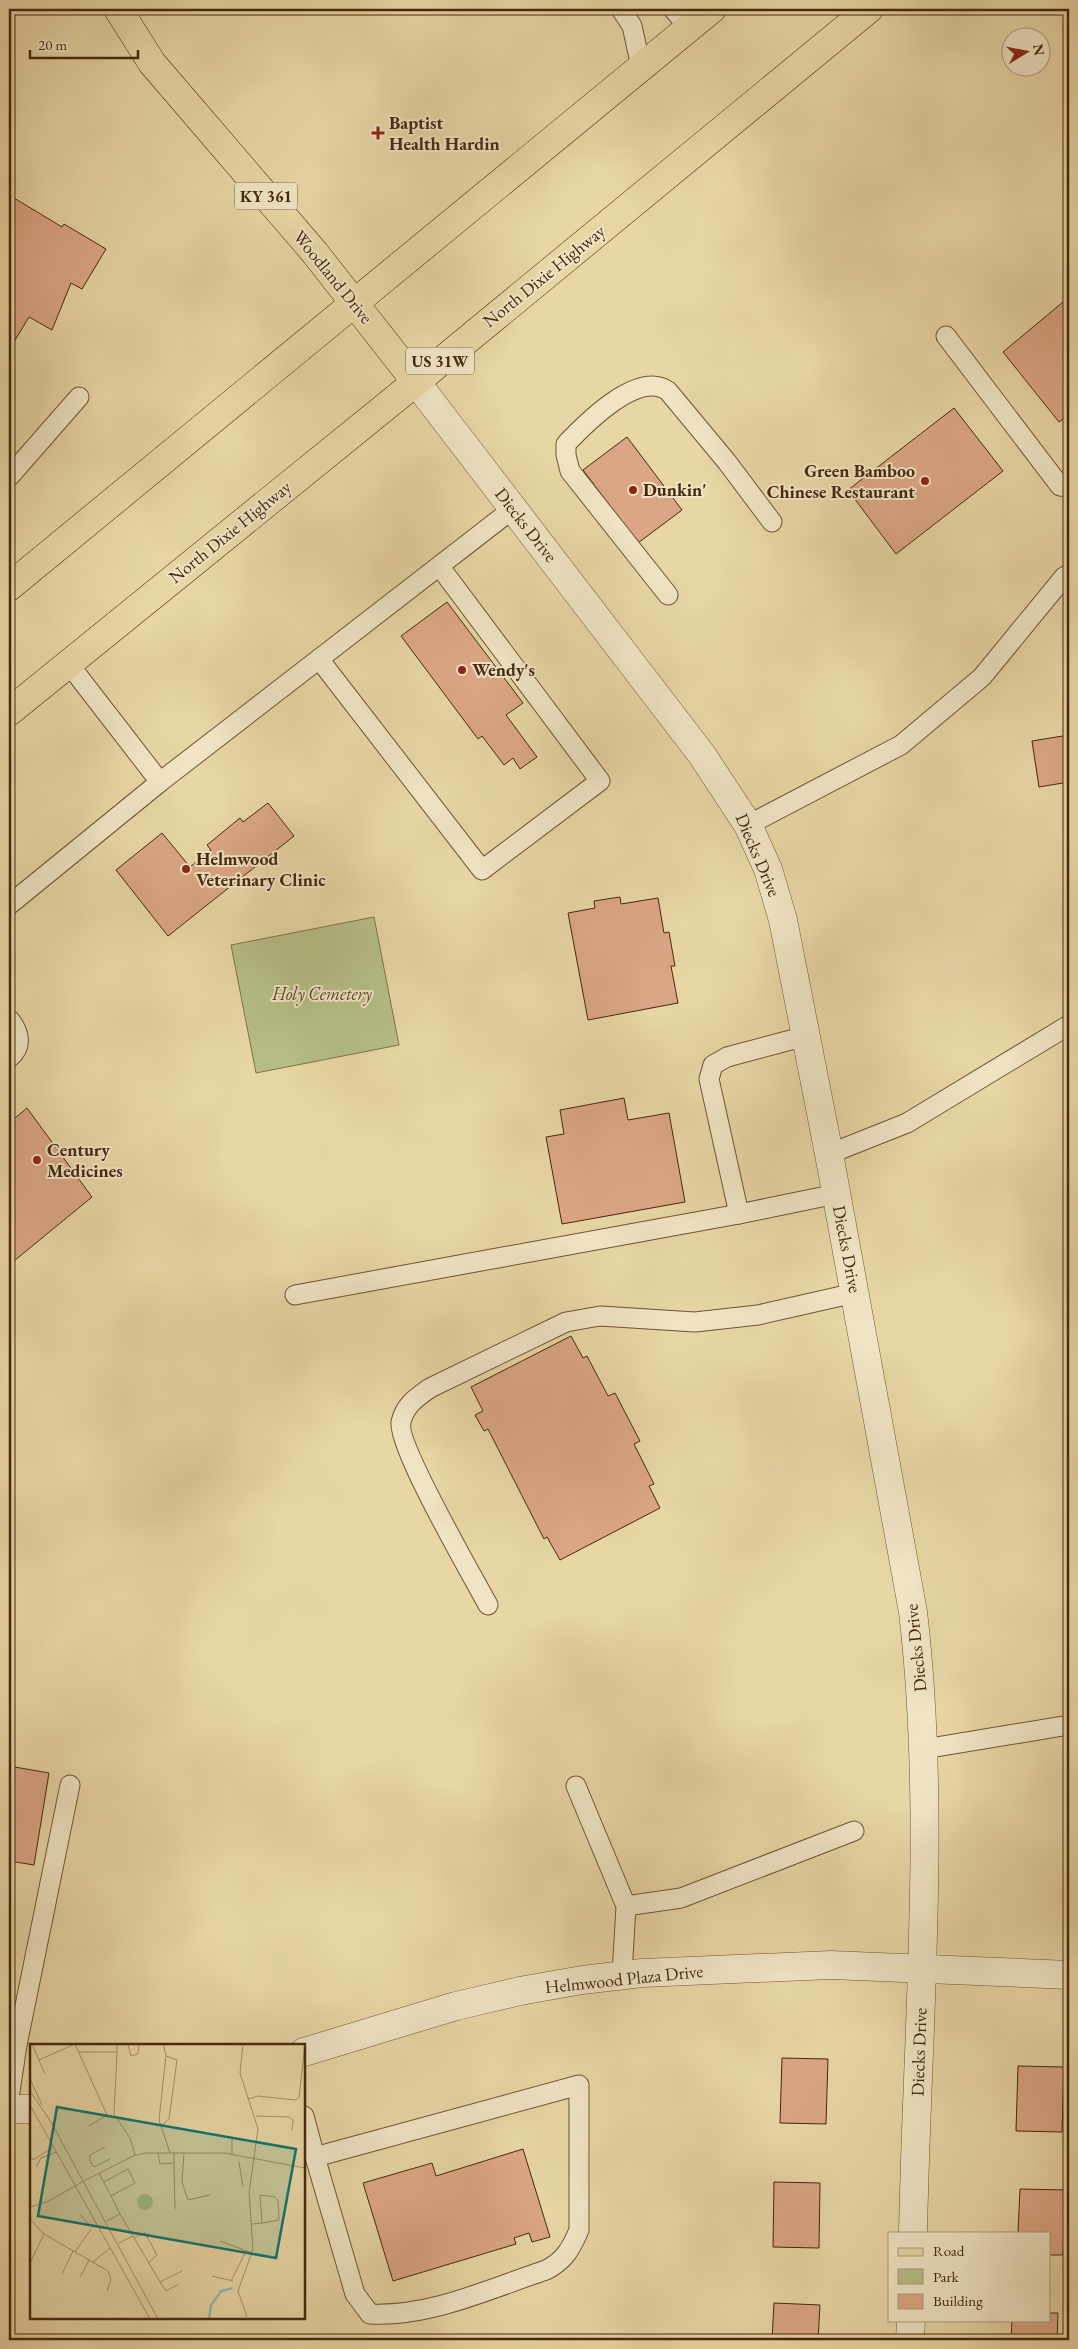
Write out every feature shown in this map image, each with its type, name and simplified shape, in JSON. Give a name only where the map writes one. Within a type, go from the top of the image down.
[{"type":"main road","name":"Woodland Drive","points":[[118,9],[152,63],[315,253],[416,382]]},
{"type":"main road","points":[[12,578],[354,303],[641,67],[681,18],[712,9]]},
{"type":"main road","name":"North Dixie Highway","points":[[9,712],[416,382],[869,9]]},
{"type":"street","name":"Diecks Drive","points":[[416,382],[702,755],[748,825],[768,869],[783,920],[830,1154],[913,1612],[920,1674],[924,1749],[922,1970],[913,2232]]},
{"type":"street","name":"Helmwood Plaza Drive","points":[[305,2052],[456,2006],[520,1990],[622,1975],[831,1965],[1069,1975]]},
{"type":"street","points":[[9,2109],[30,2109]]},
{"type":"street","points":[[910,2340],[911,2322]]},
{"type":"lane","points":[[621,9],[632,26],[641,67]]},
{"type":"lane","points":[[946,336],[1060,486],[1069,487]]},
{"type":"lane","points":[[668,595],[570,471],[566,444],[585,424],[612,404],[636,388],[651,385],[661,386],[668,391],[700,427],[772,522]]},
{"type":"lane","points":[[9,477],[79,398]]},
{"type":"lane","points":[[9,905],[160,782],[514,508]]},
{"type":"lane","points":[[319,659],[482,870],[600,781],[440,567]]},
{"type":"lane","points":[[748,825],[901,745],[982,677],[1064,577],[1069,574]]},
{"type":"lane","points":[[68,663],[160,782]]},
{"type":"lane","points":[[9,1019],[16,1027],[19,1041],[16,1052],[9,1058]]},
{"type":"lane","points":[[830,1154],[907,1123],[1069,1027]]},
{"type":"lane","points":[[739,1214],[709,1079],[713,1065],[727,1057],[806,1036]]},
{"type":"lane","points":[[295,1295],[739,1214],[836,1194]]},
{"type":"lane","points":[[488,1605],[408,1456],[400,1424],[409,1403],[430,1388],[566,1322],[600,1316],[704,1321],[758,1315],[855,1292]]},
{"type":"lane","points":[[924,1749],[1069,1725]]},
{"type":"lane","points":[[9,2098],[13,2044],[70,1785]]},
{"type":"lane","points":[[576,1786],[626,1906],[622,1975]]},
{"type":"lane","points":[[626,1906],[681,1898],[854,1831]]},
{"type":"lane","points":[[305,2120],[315,2157],[355,2294],[370,2314],[393,2315],[425,2310],[546,2270],[557,2264],[571,2250],[579,2230],[579,2085],[315,2157]]},
{"type":"green space","name":"Holy Cemetery","points":[[374,917],[399,1045],[256,1073],[231,945]]},
{"type":"building","points":[[9,195],[62,227],[64,224],[106,249],[82,289],[71,283],[52,330],[29,317],[9,350]]},
{"type":"building","points":[[1069,297],[1069,414],[1059,422],[1003,352]]},
{"type":"building","name":"Green Bamboo Chinese Restaurant","points":[[954,408],[1003,471],[896,554],[848,490]]},
{"type":"building","name":"Dunkin'","points":[[627,437],[682,510],[638,543],[583,470]]},
{"type":"building","name":"Wendy's","points":[[447,602],[523,703],[506,715],[537,757],[520,769],[513,758],[504,765],[482,736],[478,739],[401,636]]},
{"type":"building","points":[[1069,735],[1069,782],[1039,787],[1032,741]]},
{"type":"building","name":"Helmwood Veterinary Clinic","points":[[268,803],[294,836],[168,936],[116,870],[162,833],[190,867],[211,850],[207,845],[240,818],[243,822]]},
{"type":"building","points":[[620,897],[621,904],[658,898],[664,933],[669,932],[675,966],[671,966],[678,1003],[588,1020],[568,913],[595,908],[594,901]]},
{"type":"building","points":[[624,1098],[628,1120],[669,1113],[685,1202],[562,1224],[546,1137],[564,1134],[560,1110]]},
{"type":"building","name":"Century Medicines","points":[[27,1108],[92,1197],[9,1265],[9,1123]]},
{"type":"building","points":[[571,1336],[583,1358],[587,1356],[608,1396],[615,1393],[640,1441],[634,1444],[654,1484],[649,1486],[660,1508],[560,1560],[547,1537],[544,1539],[488,1429],[484,1431],[475,1415],[483,1411],[471,1387]]},
{"type":"building","points":[[9,1766],[49,1773],[34,1865],[9,1861]]},
{"type":"building","points":[[782,2058],[828,2059],[826,2124],[780,2123]]},
{"type":"building","points":[[1018,2066],[1064,2067],[1062,2132],[1016,2131]]},
{"type":"building","points":[[523,2149],[550,2237],[532,2242],[529,2233],[514,2238],[516,2244],[393,2281],[363,2183],[432,2163],[436,2176]]},
{"type":"building","points":[[774,2182],[820,2183],[819,2248],[773,2247]]},
{"type":"building","points":[[1020,2189],[1066,2190],[1063,2255],[1050,2255],[1050,2232],[1018,2232]]},
{"type":"building","points":[[774,2303],[820,2305],[818,2340],[772,2340]]},
{"type":"building","points":[[1050,2313],[1058,2313],[1057,2340],[1011,2340],[1012,2322],[1050,2322]]},
{"type":"place","name":"Baptist Health Hardin","points":[[378,133]]},
{"type":"place","name":"Green Bamboo Chinese Restaurant","points":[[925,481]]},
{"type":"place","name":"Dunkin'","points":[[633,490]]},
{"type":"place","name":"Wendy's","points":[[462,670]]},
{"type":"place","name":"Helmwood Veterinary Clinic","points":[[186,869]]},
{"type":"place","name":"Century Medicines","points":[[37,1160]]}]
